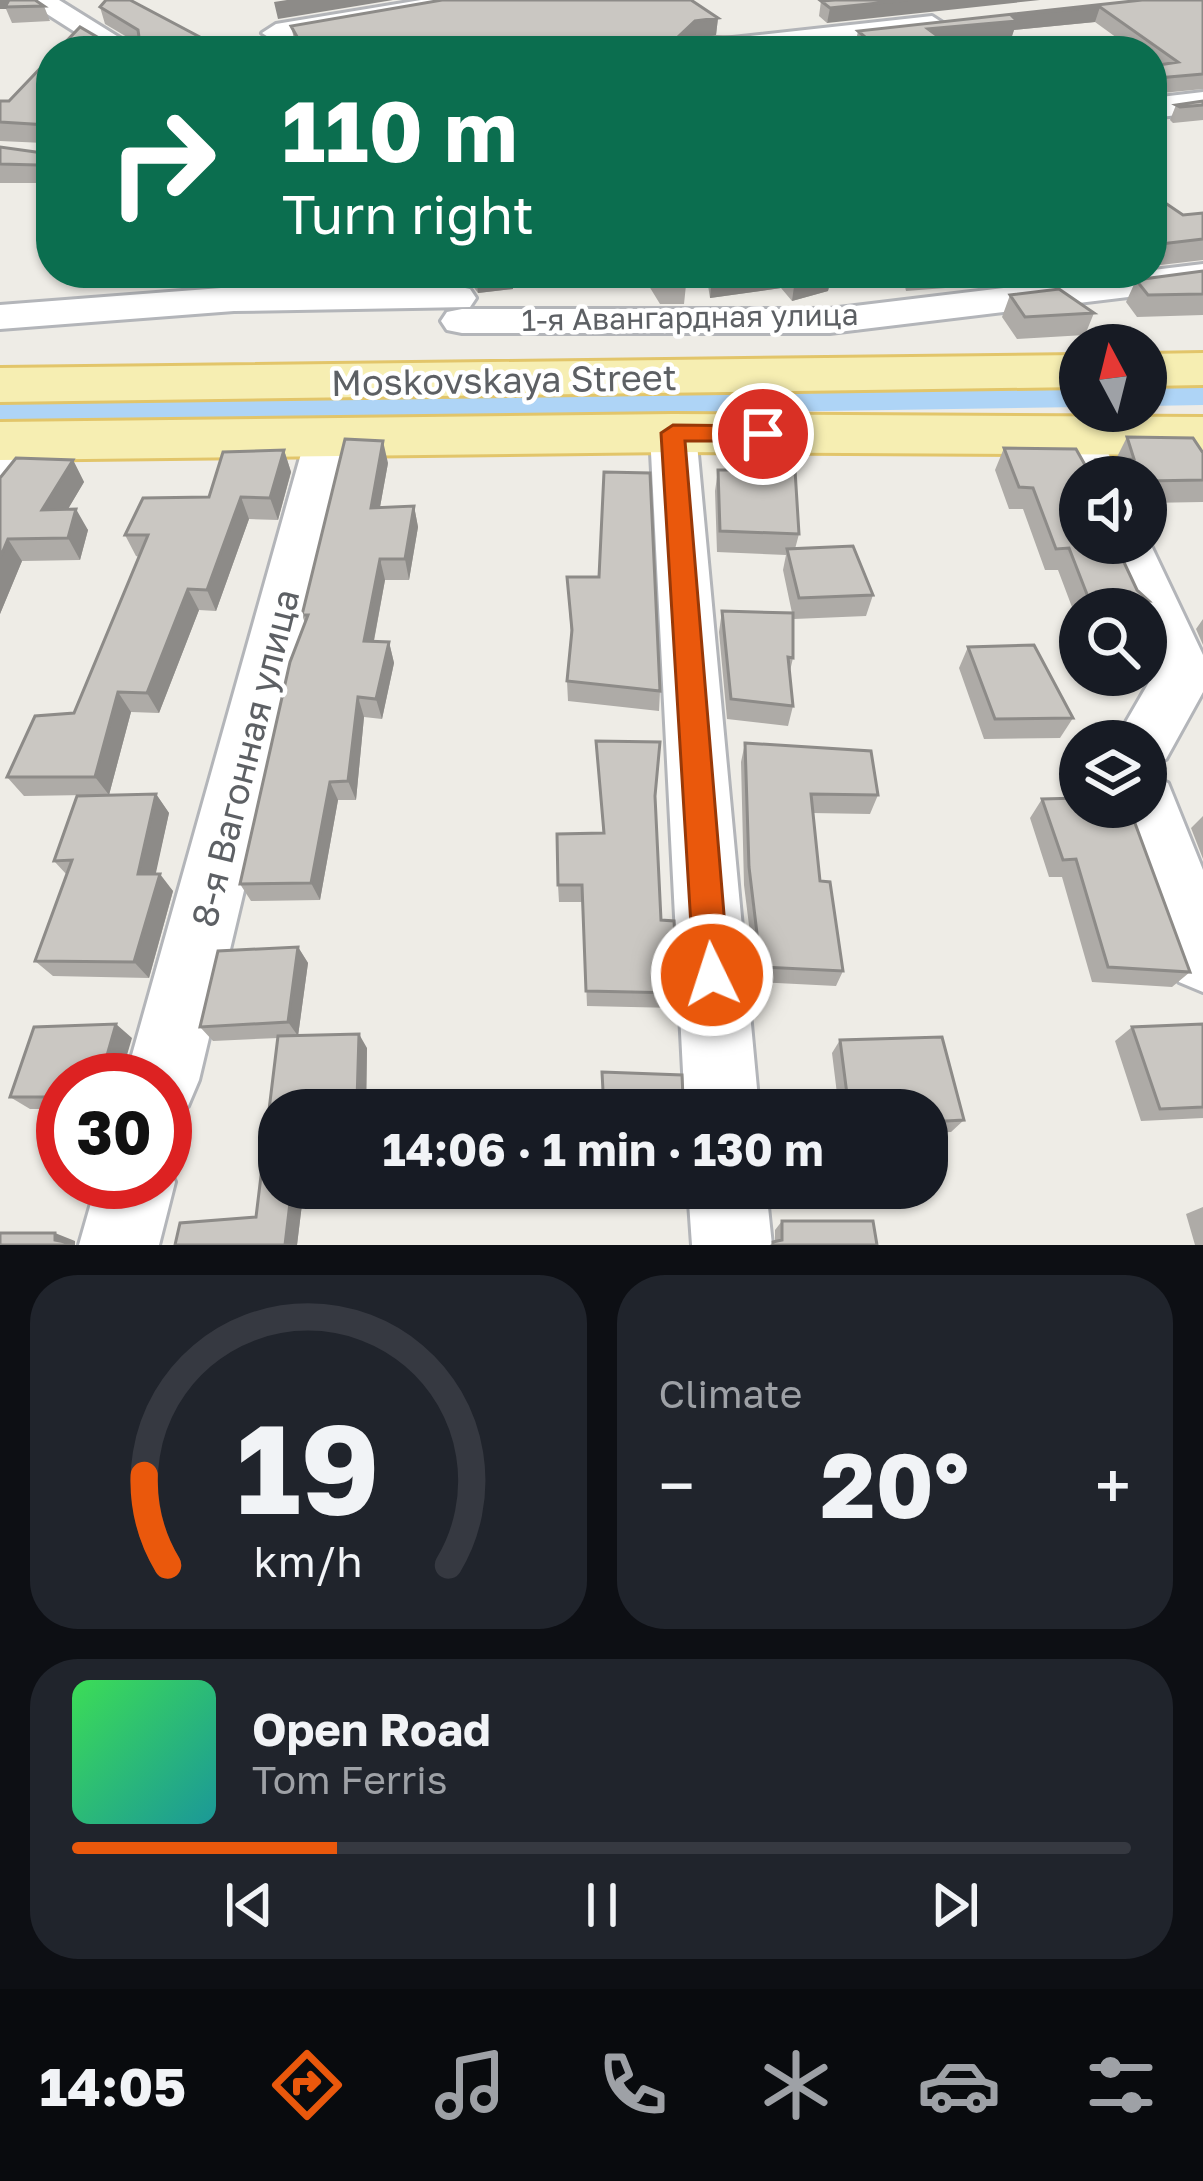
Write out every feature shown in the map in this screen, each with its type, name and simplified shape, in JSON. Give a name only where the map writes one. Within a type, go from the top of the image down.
[{"type":"main road","points":[[1167,370],[1203,369]]},
{"type":"main road","name":"Moskovskaya Street","points":[[0,385],[1059,371]]},
{"type":"main road","points":[[7,453],[328,436],[673,433],[1070,456]]},
{"type":"main road","points":[[1093,456],[1203,436]]},
{"type":"street","points":[[39,0],[100,36]]},
{"type":"street","points":[[257,0],[278,36]]},
{"type":"street","points":[[308,36],[470,0]]},
{"type":"street","points":[[835,36],[964,22]]},
{"type":"street","points":[[1167,106],[1203,102]]},
{"type":"street","name":"1-я Авангардная улица","points":[[1167,280],[1203,276]]},
{"type":"street","name":"1-я Авангардная улица","points":[[0,317],[234,299],[456,297],[830,321],[1104,288]]},
{"type":"street","points":[[456,297],[481,381]]},
{"type":"street","points":[[673,433],[720,1089]]},
{"type":"street","name":"8-я Вагонная улица","points":[[169,1053],[328,436]]},
{"type":"street","points":[[1134,564],[1184,674],[1157,720]]},
{"type":"street","points":[[1156,828],[1203,958]]},
{"type":"street","points":[[119,1245],[129,1209]]},
{"type":"street","points":[[729,1209],[732,1245]]},
{"type":"building","points":[[9,0],[35,0],[44,6],[5,7]]},
{"type":"building","points":[[106,0],[130,0],[198,36],[139,36],[138,30],[100,7]]},
{"type":"building","points":[[442,0],[691,0],[718,18],[695,21],[679,36],[297,36],[291,26]]},
{"type":"building","points":[[907,0],[830,8],[821,1]]},
{"type":"building","points":[[1142,0],[1203,0],[1203,74],[1167,77],[1167,64],[1178,62],[1167,54],[1167,36],[1141,36],[1100,7],[928,29],[937,36],[864,36],[858,31]]},
{"type":"building","points":[[80,27],[96,36],[71,36]]},
{"type":"building","points":[[36,73],[36,124],[0,122],[0,101],[9,101]]},
{"type":"building","points":[[0,147],[36,152],[36,165],[0,164]]},
{"type":"building","points":[[1167,204],[1183,215],[1203,213],[1203,239],[1167,243]]},
{"type":"building","points":[[1203,271],[1203,294],[1148,295],[1142,288],[1167,288],[1167,276]]},
{"type":"building","points":[[1059,289],[1094,313],[1025,317],[1010,295]]},
{"type":"building","points":[[1127,437],[1193,438],[1203,453],[1203,480],[1167,481],[1167,456],[1133,456]]},
{"type":"building","points":[[345,439],[383,441],[371,508],[414,506],[405,559],[380,559],[364,641],[389,642],[376,699],[358,697],[348,781],[330,782],[311,883],[240,884],[290,662],[308,615],[302,615]]},
{"type":"building","points":[[1004,448],[1076,449],[1080,456],[1059,456],[1056,549],[1033,488],[1019,487]]},
{"type":"building","points":[[284,450],[270,498],[241,497],[207,590],[188,589],[147,693],[118,692],[95,777],[7,777],[35,716],[74,713],[148,535],[125,535],[143,498],[209,497],[223,452]]},
{"type":"building","points":[[16,458],[73,460],[42,510],[76,509],[68,538],[8,539],[0,558],[0,478]]},
{"type":"building","points":[[718,470],[795,470],[799,534],[720,531]]},
{"type":"building","points":[[604,472],[650,473],[660,691],[567,681],[572,630],[567,577],[599,577]]},
{"type":"building","points":[[853,546],[873,595],[799,598],[787,549]]},
{"type":"building","points":[[1075,564],[1125,564],[1136,588],[1085,588]]},
{"type":"building","points":[[722,611],[793,613],[793,658],[788,657],[793,706],[731,699]]},
{"type":"building","points":[[1034,645],[1073,718],[995,719],[968,647]]},
{"type":"building","points":[[596,741],[660,742],[655,796],[661,920],[674,921],[678,993],[586,991],[582,885],[558,885],[557,834],[604,833]]},
{"type":"building","points":[[745,743],[871,751],[878,795],[811,794],[820,881],[830,882],[843,971],[761,967],[749,867]]},
{"type":"building","points":[[156,794],[138,874],[160,874],[134,962],[35,961],[72,860],[54,861],[77,796]]},
{"type":"building","points":[[1042,799],[1059,799],[1059,828],[1137,828],[1190,972],[1108,967],[1076,859],[1063,860]]},
{"type":"building","points":[[298,947],[288,1022],[200,1027],[218,951]]},
{"type":"building","points":[[116,1024],[108,1053],[36,1053],[36,1097],[10,1097],[34,1027]]},
{"type":"building","points":[[1203,1024],[1203,1107],[1160,1109],[1132,1027]]},
{"type":"building","points":[[359,1034],[357,1089],[272,1089],[278,1036]]},
{"type":"building","points":[[942,1037],[964,1120],[948,1121],[948,1089],[846,1089],[840,1040]]},
{"type":"building","points":[[602,1072],[682,1075],[683,1089],[603,1089]]},
{"type":"building","points":[[258,1201],[258,1209],[289,1209],[285,1245],[175,1245],[180,1223],[256,1217]]},
{"type":"building","points":[[782,1221],[873,1221],[877,1245],[773,1245],[782,1240]]},
{"type":"building","points":[[0,1233],[55,1233],[55,1240],[65,1242],[0,1245]]},
{"type":"waterway","points":[[1167,396],[1203,395]]},
{"type":"waterway","points":[[0,413],[1059,397]]},
{"type":"route","points":[[712,975],[673,433],[763,434]]}]
